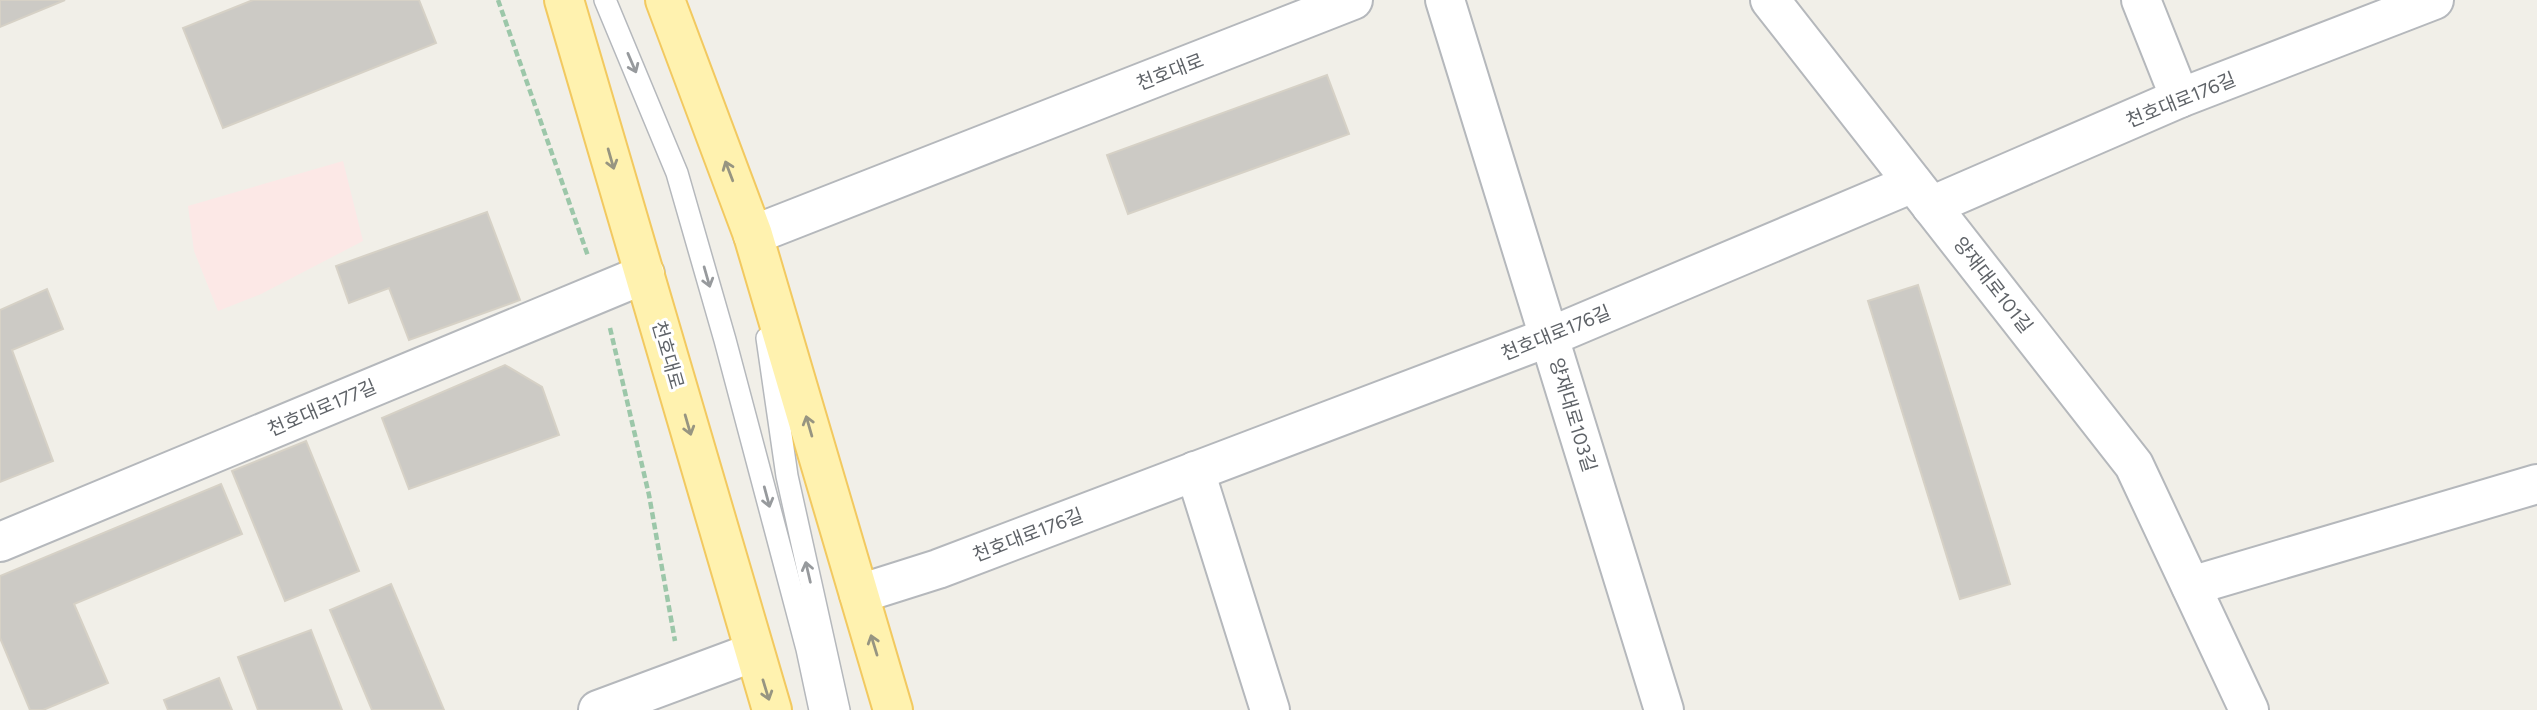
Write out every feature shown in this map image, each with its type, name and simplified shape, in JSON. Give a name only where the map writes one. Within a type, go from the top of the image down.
[{"type":"main road","points":[[548,0],[581,59]]},
{"type":"main road","name":"천호대로","points":[[564,0],[772,710]]},
{"type":"main road","points":[[665,0],[753,235],[893,710]]},
{"type":"street","name":"천호대로","points":[[753,235],[1353,0]]},
{"type":"street","name":"양재대로103길","points":[[1445,0],[1664,710]]},
{"type":"street","name":"양재대로101길","points":[[1770,0],[2134,465],[2249,710]]},
{"type":"street","points":[[2141,0],[2180,98]]},
{"type":"street","name":"천호대로176길","points":[[859,594],[938,569],[2434,0]]},
{"type":"street","name":"천호대로177길","points":[[0,542],[645,274]]},
{"type":"street","points":[[1195,471],[1270,710]]},
{"type":"street","points":[[2191,586],[2537,484]]},
{"type":"street","points":[[598,710],[754,652]]},
{"type":"lane","points":[[605,0],[677,173],[725,340],[807,649],[820,710]]},
{"type":"lane","points":[[753,235],[787,476],[839,710]]},
{"type":"path","points":[[498,0],[601,292],[649,495],[682,679]]},
{"type":"shaded area","points":[[343,161],[363,241],[261,294],[218,311],[194,251],[188,206]]},
{"type":"building","points":[[0,0],[65,0],[0,27]]},
{"type":"building","points":[[253,0],[419,0],[436,43],[223,128],[183,28]]},
{"type":"building","points":[[1327,75],[1349,134],[1128,214],[1107,155]]},
{"type":"building","points":[[487,212],[520,300],[409,340],[389,288],[349,303],[336,266]]},
{"type":"building","points":[[1918,285],[2010,584],[1960,599],[1868,301]]},
{"type":"building","points":[[47,289],[63,329],[12,350],[53,461],[0,482],[0,310]]},
{"type":"building","points":[[505,365],[542,387],[559,435],[409,489],[382,418]]},
{"type":"building","points":[[306,441],[359,571],[285,601],[232,471]]},
{"type":"building","points":[[221,484],[242,534],[74,604],[108,683],[43,710],[30,710],[0,638],[0,576]]},
{"type":"building","points":[[391,584],[444,710],[372,710],[330,610]]},
{"type":"building","points":[[311,630],[342,710],[258,710],[238,657]]},
{"type":"building","points":[[219,678],[232,710],[168,710],[164,700]]}]
